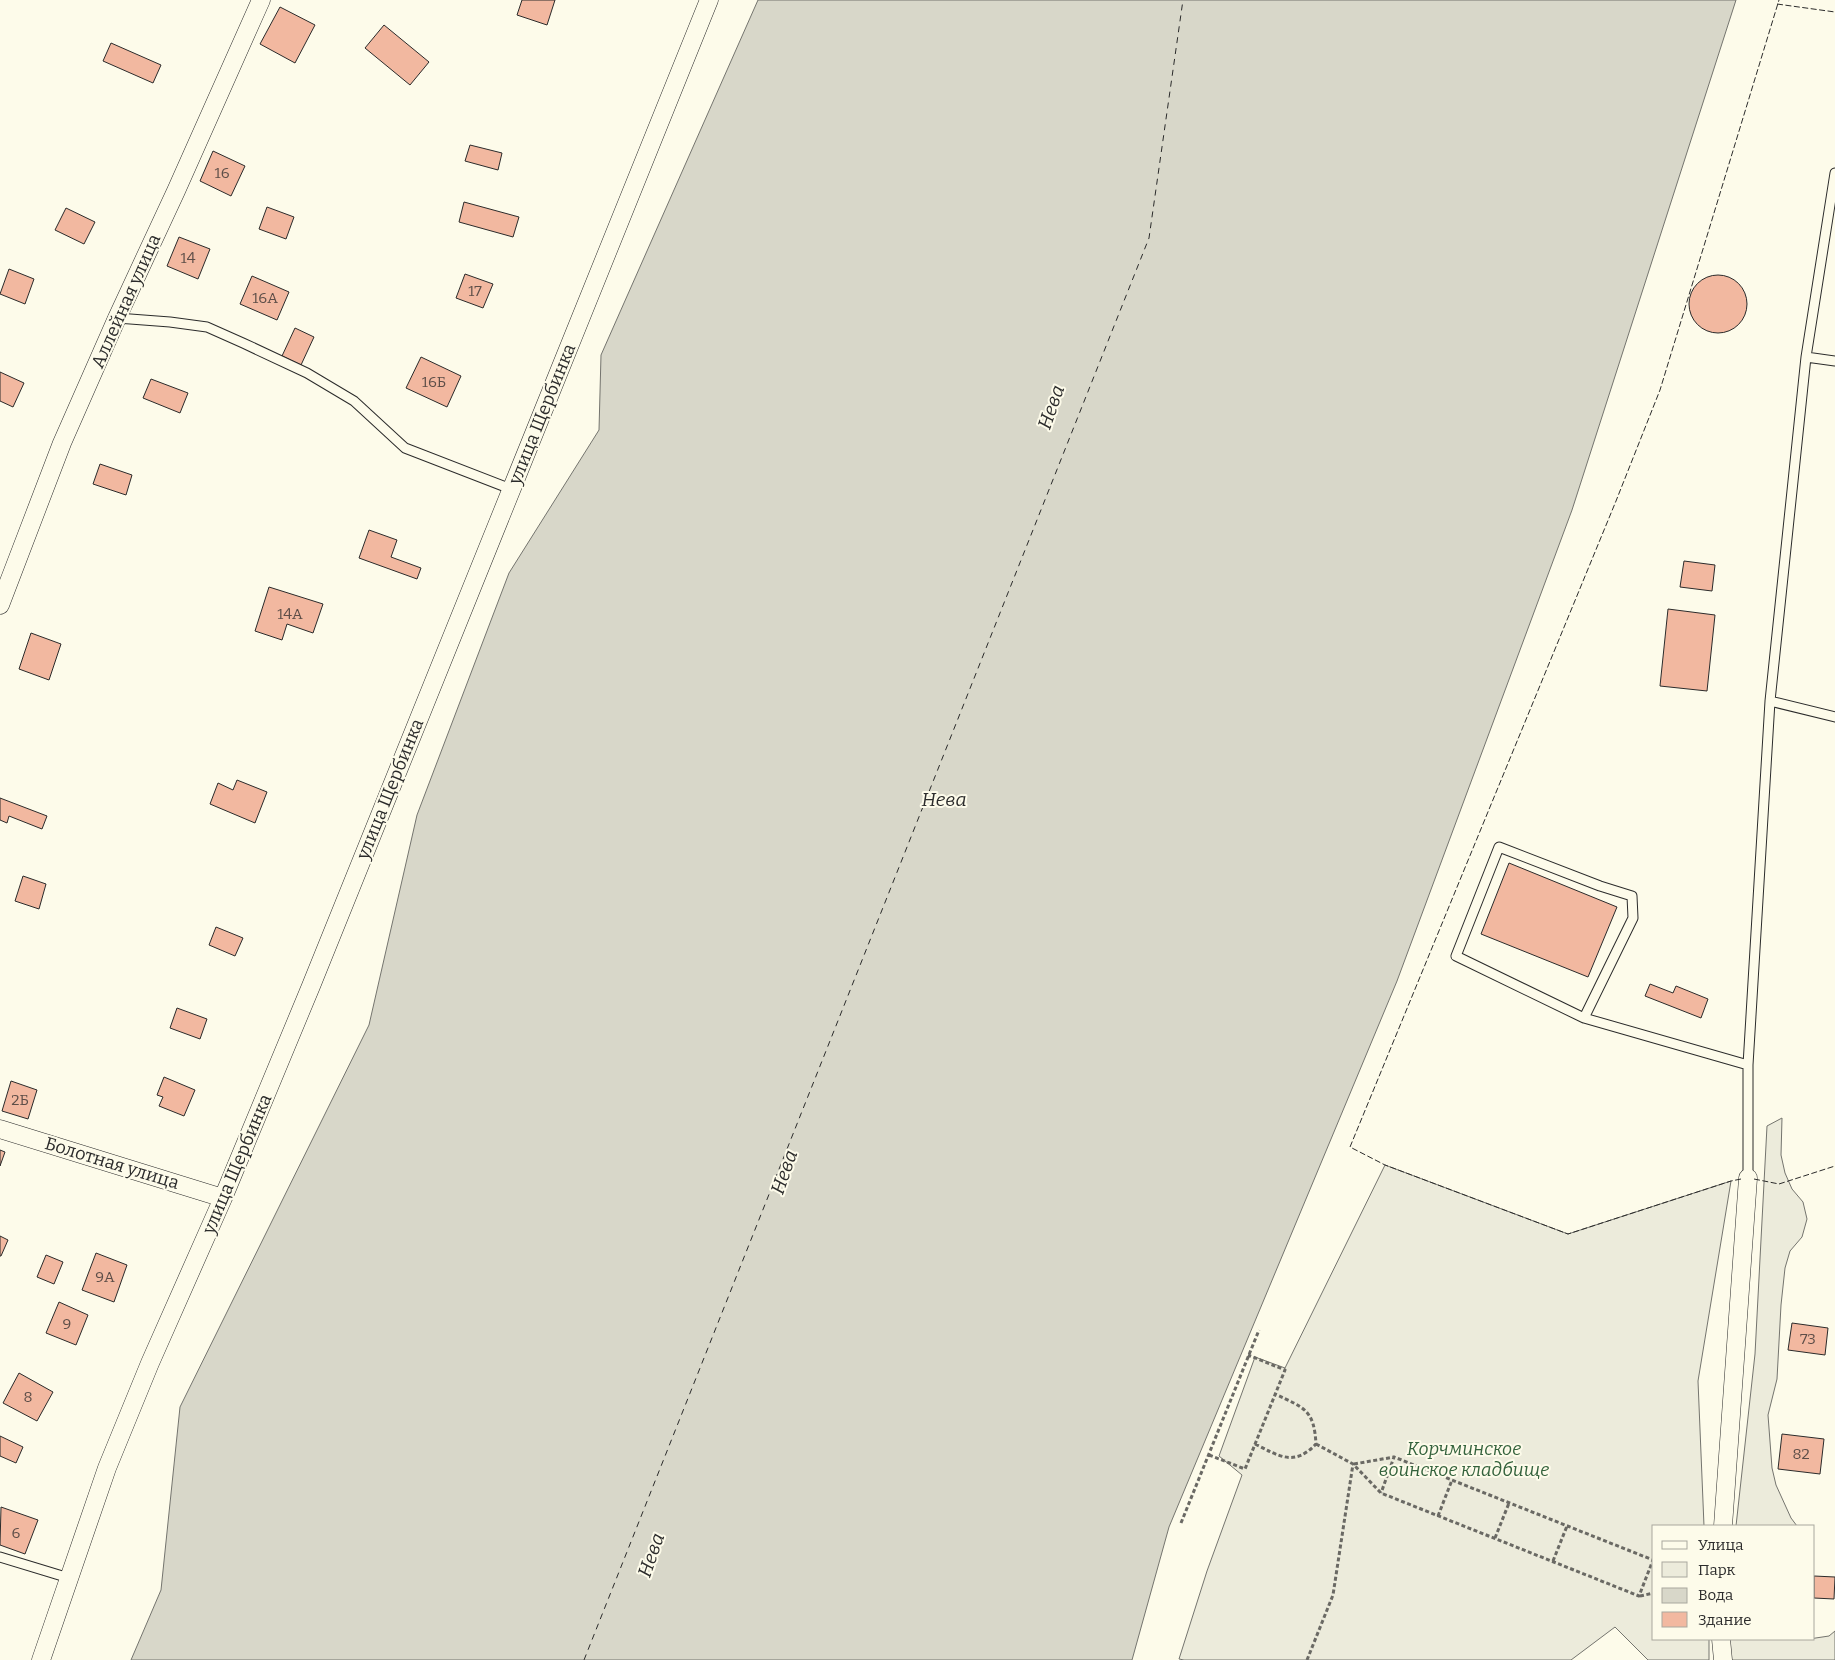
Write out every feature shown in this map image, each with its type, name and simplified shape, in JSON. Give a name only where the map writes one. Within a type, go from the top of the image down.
[{"type":"street","name":"Аллейная улица","points":[[0,605],[62,443],[261,0]]},
{"type":"street","name":"улица Щербинка","points":[[41,1660],[107,1468],[150,1363],[223,1198],[311,986],[710,0]]},
{"type":"street","name":"Болотная улица","points":[[0,1129],[223,1198]]},
{"type":"street","points":[[1723,1525],[1748,1178]]},
{"type":"street","points":[[1721,1640],[1722,1660]]},
{"type":"lane","points":[[1748,1178],[1748,1065],[1770,701],[1806,357],[1835,173]]},
{"type":"lane","points":[[117,318],[170,322],[207,328],[243,343],[307,372],[354,401],[405,448],[511,489]]},
{"type":"lane","points":[[1806,357],[1835,361]]},
{"type":"lane","points":[[1770,701],[1835,717]]},
{"type":"lane","points":[[1584,1018],[1634,918],[1632,896],[1600,886],[1499,847],[1456,956],[1584,1018],[1748,1065]]},
{"type":"lane","points":[[0,1557],[69,1578]]},
{"type":"path","points":[[1181,1522],[1259,1330]]},
{"type":"path","points":[[1209,1455],[1245,1469],[1275,1394],[1284,1370],[1248,1355]]},
{"type":"path","points":[[1255,1444],[1280,1457],[1296,1458],[1309,1452],[1316,1444],[1315,1428],[1310,1416],[1301,1406],[1275,1394]]},
{"type":"path","points":[[1316,1444],[1353,1464],[1381,1493],[1639,1596],[1652,1593]]},
{"type":"path","points":[[1353,1464],[1394,1458],[1652,1561]]},
{"type":"path","points":[[1381,1493],[1394,1458]]},
{"type":"path","points":[[1307,1660],[1333,1595],[1353,1464]]},
{"type":"path","points":[[1438,1516],[1452,1480]]},
{"type":"path","points":[[1495,1538],[1509,1503]]},
{"type":"path","points":[[1553,1561],[1567,1526]]},
{"type":"path","points":[[1639,1596],[1652,1564]]},
{"type":"green space","points":[[1782,1118],[1781,1155],[1785,1173],[1792,1189],[1803,1202],[1807,1219],[1802,1237],[1790,1251],[1785,1268],[1777,1379],[1768,1415],[1772,1468],[1776,1485],[1791,1518],[1796,1525],[1736,1525],[1755,1354],[1767,1126]]},
{"type":"green space","name":"Корчминское воинское кладбище","points":[[1385,1165],[1568,1234],[1731,1181],[1698,1381],[1704,1525],[1652,1525],[1652,1640],[1709,1640],[1709,1660],[1648,1660],[1615,1627],[1571,1660],[1179,1659],[1207,1571],[1242,1475],[1219,1456],[1255,1357],[1285,1368]]},
{"type":"green space","points":[[1835,1631],[1835,1660],[1731,1660],[1729,1640],[1815,1640],[1815,1638],[1829,1636]]},
{"type":"water","name":"Нева","points":[[758,0],[1736,0],[1572,510],[1397,981],[1169,1527],[1132,1660],[131,1660],[161,1590],[180,1407],[369,1025],[417,815],[509,573],[599,430],[601,355]]},
{"type":"building","points":[[522,0],[555,0],[547,25],[517,15]]},
{"type":"building","points":[[280,7],[315,25],[295,63],[260,44]]},
{"type":"building","points":[[384,25],[429,62],[410,85],[365,48]]},
{"type":"building","points":[[111,43],[161,65],[153,83],[103,61]]},
{"type":"building","points":[[470,145],[502,153],[498,170],[465,161]]},
{"type":"building","points":[[213,151],[245,166],[231,196],[200,181]]},
{"type":"building","points":[[464,202],[519,217],[513,237],[459,222]]},
{"type":"building","points":[[267,207],[294,217],[286,239],[259,229]]},
{"type":"building","points":[[66,208],[95,222],[84,244],[55,230]]},
{"type":"building","points":[[179,237],[210,249],[198,279],[167,266]]},
{"type":"building","points":[[9,269],[34,279],[25,304],[0,294]]},
{"type":"building","points":[[465,274],[493,284],[483,308],[456,298]]},
{"type":"building","points":[[1718,275],[1734,280],[1742,288],[1747,304],[1742,320],[1734,328],[1718,333],[1702,328],[1694,320],[1689,304],[1694,288],[1702,280]]},
{"type":"building","points":[[252,276],[289,292],[277,320],[240,304]]},
{"type":"building","points":[[295,328],[314,337],[301,365],[282,356]]},
{"type":"building","points":[[421,357],[461,376],[447,407],[406,388]]},
{"type":"building","points":[[0,372],[24,383],[13,407],[0,401]]},
{"type":"building","points":[[151,379],[188,393],[180,413],[143,398]]},
{"type":"building","points":[[100,464],[132,475],[126,495],[93,484]]},
{"type":"building","points":[[369,530],[397,540],[391,557],[421,568],[417,579],[359,558]]},
{"type":"building","points":[[1684,561],[1715,565],[1712,591],[1680,587]]},
{"type":"building","points":[[269,587],[323,604],[313,633],[287,624],[282,640],[255,631]]},
{"type":"building","points":[[1668,609],[1715,615],[1707,691],[1660,686]]},
{"type":"building","points":[[31,633],[61,644],[49,680],[19,669]]},
{"type":"building","points":[[237,780],[267,792],[255,823],[210,804],[218,783],[233,790]]},
{"type":"building","points":[[0,798],[47,816],[42,829],[9,816],[7,823],[0,820]]},
{"type":"building","points":[[1509,863],[1617,907],[1588,977],[1481,934]]},
{"type":"building","points":[[23,876],[46,884],[39,909],[15,901]]},
{"type":"building","points":[[216,927],[243,938],[235,956],[209,945]]},
{"type":"building","points":[[1650,984],[1673,993],[1676,986],[1708,999],[1701,1018],[1645,996]]},
{"type":"building","points":[[177,1008],[207,1019],[200,1039],[170,1028]]},
{"type":"building","points":[[164,1077],[195,1090],[184,1116],[159,1106],[163,1097],[157,1095]]},
{"type":"building","points":[[11,1081],[37,1090],[28,1119],[2,1111]]},
{"type":"building","points":[[0,1150],[5,1152],[0,1166]]},
{"type":"building","points":[[0,1236],[8,1240],[1,1256],[0,1256]]},
{"type":"building","points":[[96,1253],[127,1265],[114,1302],[82,1290]]},
{"type":"building","points":[[46,1255],[63,1262],[54,1284],[37,1277]]},
{"type":"building","points":[[59,1302],[88,1315],[76,1345],[46,1333]]},
{"type":"building","points":[[1792,1323],[1828,1328],[1825,1355],[1788,1350]]},
{"type":"building","points":[[19,1373],[53,1392],[37,1421],[3,1403]]},
{"type":"building","points":[[1782,1434],[1824,1439],[1820,1474],[1778,1469]]},
{"type":"building","points":[[0,1436],[23,1447],[16,1463],[0,1456]]},
{"type":"building","points":[[1,1507],[38,1520],[25,1554],[0,1545]]},
{"type":"building","points":[[1815,1576],[1835,1577],[1834,1599],[1815,1598]]},
{"type":"ferry route","points":[[584,1660],[1149,238],[1183,0]]},
{"type":"fence","points":[[1741,1179],[1568,1234],[1385,1165],[1350,1147],[1660,390],[1779,0]]},
{"type":"fence","points":[[1777,4],[1835,12]]},
{"type":"fence","points":[[1754,1179],[1779,1184],[1835,1166]]}]
